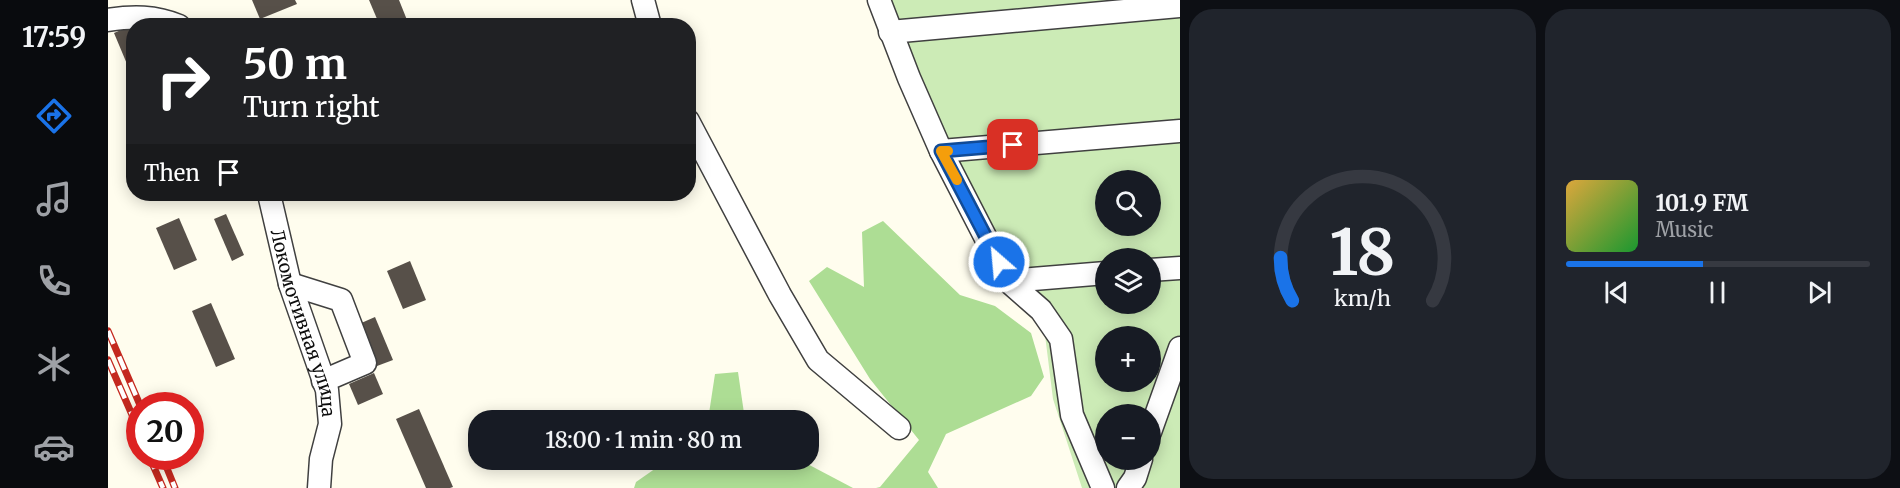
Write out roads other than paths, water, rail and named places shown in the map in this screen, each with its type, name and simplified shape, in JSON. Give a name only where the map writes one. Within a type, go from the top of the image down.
[{"type":"street","points":[[644,0],[648,18]]},
{"type":"street","points":[[879,0],[890,32],[941,151],[1008,280],[1041,310],[1061,339],[1072,415],[1103,488]]},
{"type":"street","points":[[890,32],[1180,6]]},
{"type":"street","points":[[108,20],[131,16],[148,18]]},
{"type":"street","points":[[941,151],[1180,131]]},
{"type":"street","points":[[696,136],[780,295],[818,360],[898,428]]},
{"type":"street","name":"Локомотивная улица","points":[[271,201],[290,284],[327,390],[330,424],[321,459],[319,488]]},
{"type":"street","points":[[1161,269],[1180,267]]},
{"type":"street","points":[[1008,280],[1095,274]]},
{"type":"street","points":[[290,284],[341,300],[365,363],[324,381]]},
{"type":"street","points":[[1160,404],[1180,348]]},
{"type":"street","points":[[1128,488],[1138,470]]},
{"type":"railway","points":[[108,331],[134,392]]},
{"type":"railway","points":[[108,360],[126,401]]},
{"type":"railway","points":[[155,470],[163,488]]},
{"type":"railway","points":[[168,470],[175,488]]}]
